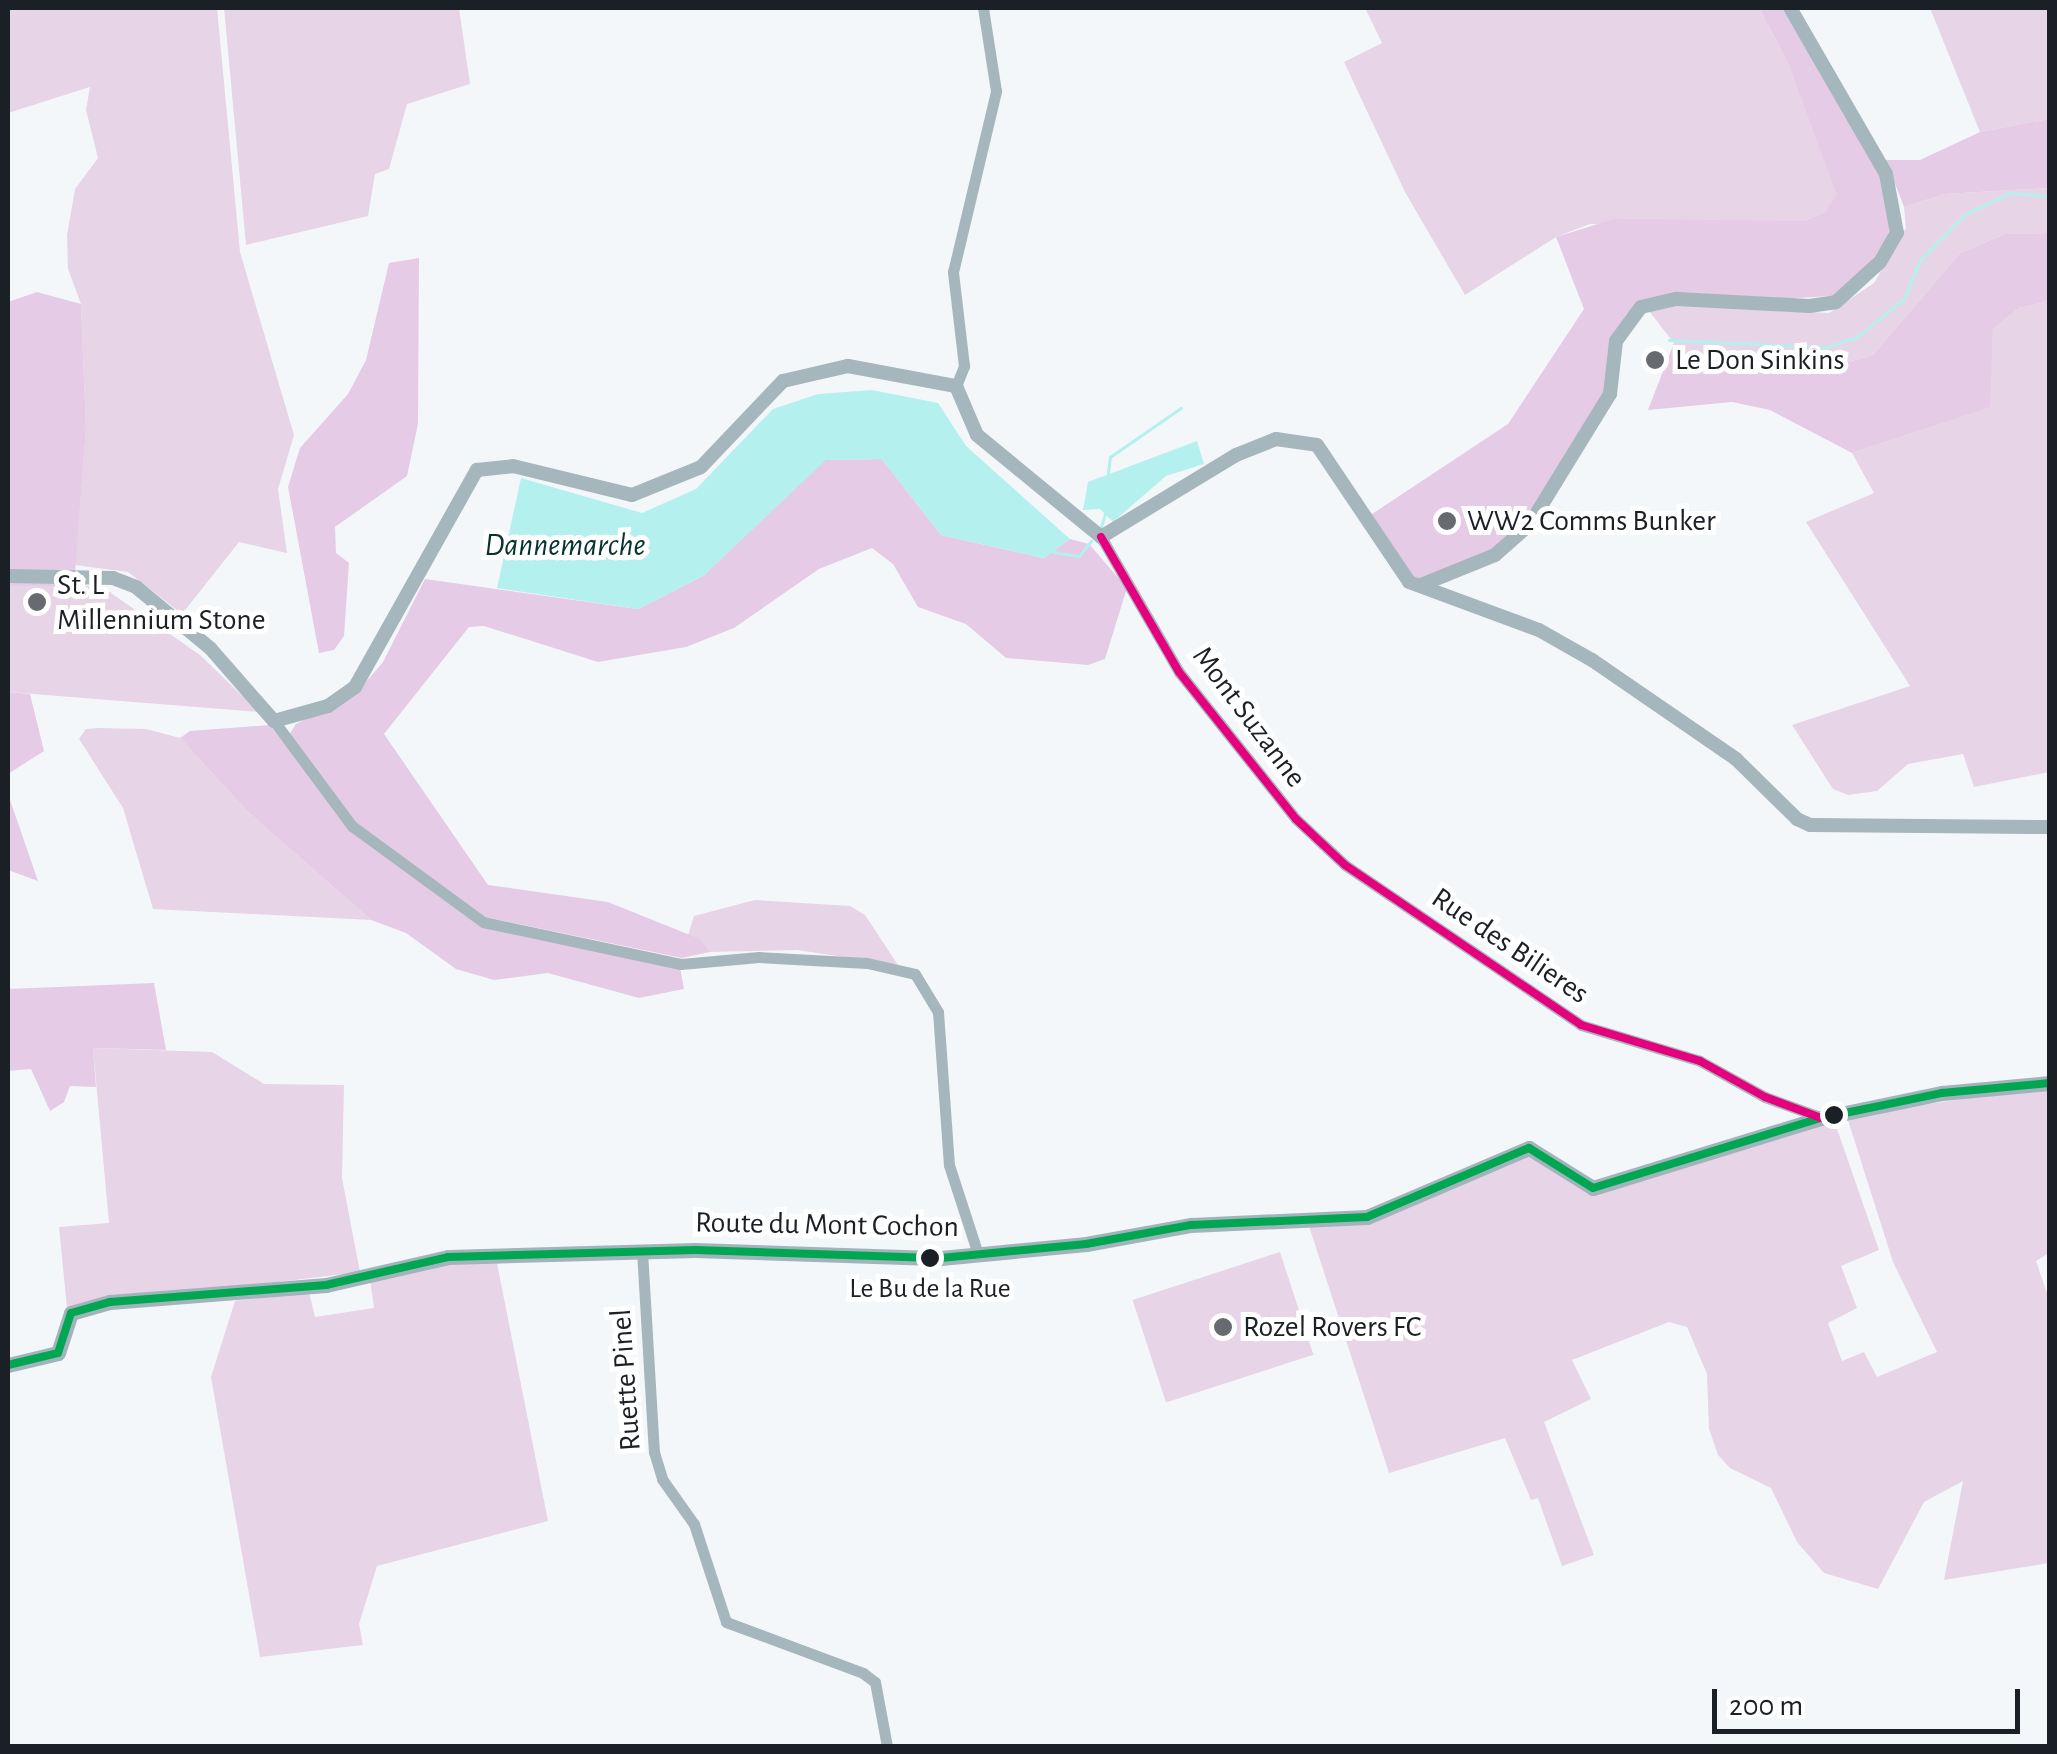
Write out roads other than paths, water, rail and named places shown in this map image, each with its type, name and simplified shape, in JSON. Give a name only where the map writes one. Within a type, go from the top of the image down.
[{"type":"main road","points":[[1821,1118],[1942,1093],[2050,1084]]},
{"type":"main road","name":"Route du Mont Cochon","points":[[8,1365],[58,1353],[71,1313],[110,1302],[326,1285],[448,1257],[642,1251],[978,1254],[1191,1224],[1366,1217],[1530,1148],[1592,1188],[1821,1118]]},
{"type":"street","points":[[983,8],[996,91],[953,272],[964,366],[956,386],[976,435],[1100,537],[1236,455],[1276,438],[1316,445],[1333,461],[1388,558],[1421,585],[1538,630],[1592,660],[1736,758],[1810,825],[2050,827]]},
{"type":"street","points":[[1421,585],[1495,555],[1530,524],[1610,394],[1616,341],[1641,308],[1677,299],[1809,306],[1836,302],[1880,262],[1897,232],[1886,174],[1790,8]]},
{"type":"street","points":[[274,722],[328,706],[354,687],[477,470],[514,466],[632,494],[701,467],[783,380],[848,366],[956,386]]},
{"type":"street","name":"Mont Suzanne","points":[[1100,537],[1179,672],[1296,819],[1345,865]]},
{"type":"street","points":[[8,576],[113,578],[136,587],[210,648],[274,722],[352,826],[482,922],[682,964],[759,957],[867,964],[915,974],[938,1012],[948,1166],[978,1254]]},
{"type":"street","name":"Rue des Bilieres","points":[[1345,865],[1581,1025],[1700,1061],[1765,1097],[1821,1118]]},
{"type":"street","name":"Ruette Pinel","points":[[642,1251],[654,1452],[662,1479],[694,1524],[726,1622],[876,1682],[887,1746]]},
{"type":"water","name":"Dannemarche","points":[[872,390],[938,403],[966,446],[1070,539],[1044,558],[941,535],[882,459],[826,460],[703,576],[638,609],[497,588],[521,478],[642,513],[696,489],[773,409],[818,394]]},
{"type":"water","points":[[1197,441],[1204,464],[1166,476],[1113,522],[1100,509],[1083,510],[1088,482]]},
{"type":"waterway","points":[[1669,340],[1826,347],[1857,337],[1904,299],[1920,260],[1964,215],[2010,193],[2050,196]]},
{"type":"waterway","points":[[1107,481],[1110,457],[1181,408]]},
{"type":"waterway","points":[[1101,527],[1105,514]]},
{"type":"waterway","points":[[1053,552],[1079,556],[1091,541]]},
{"type":"place","name":"Le Don Sinkins","points":[[1655,360]]},
{"type":"place","name":"WW2 Comms Bunker","points":[[1447,521]]},
{"type":"place","name":"St. L Millennium Stone","points":[[37,602]]},
{"type":"place","name":"Le Bu de la Rue","points":[[930,1258]]},
{"type":"place","name":"Rozel Rovers FC","points":[[1223,1327]]}]
